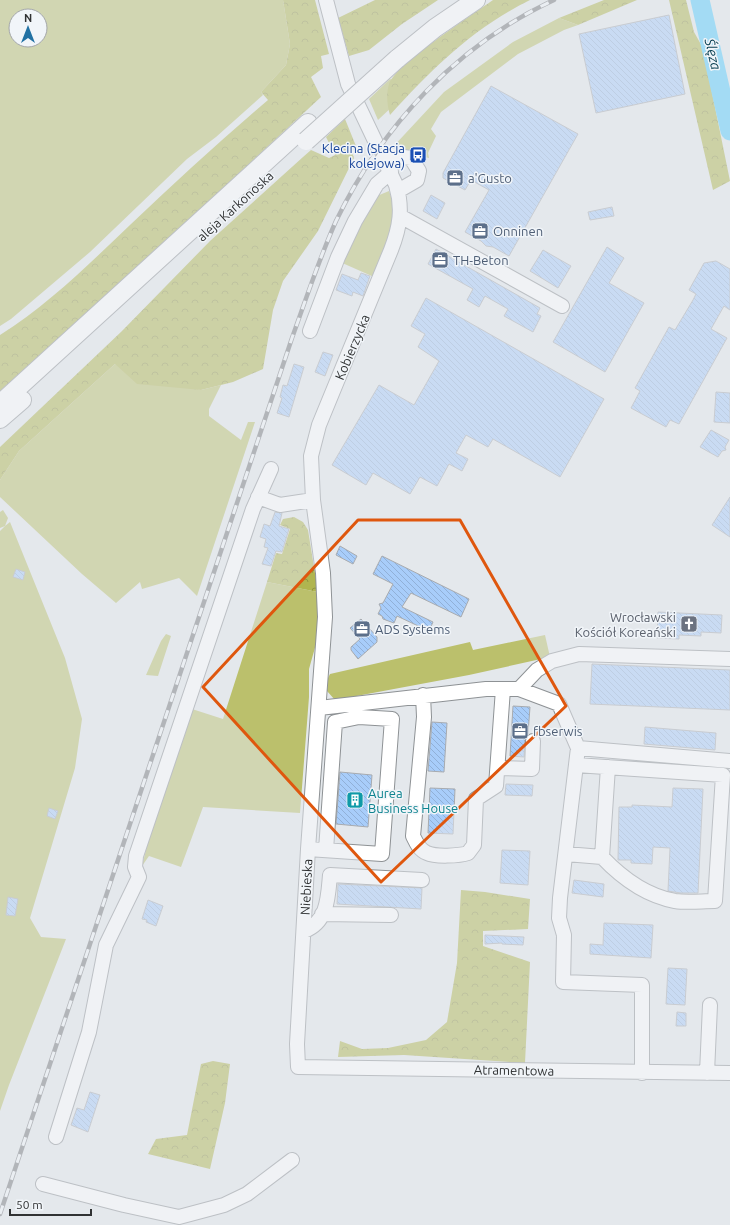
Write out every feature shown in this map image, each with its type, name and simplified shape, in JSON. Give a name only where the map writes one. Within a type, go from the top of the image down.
[{"type":"main road","name":"aleja Karkonoska","points":[[0,419],[306,141],[391,56],[419,25],[455,0]]},
{"type":"main road","name":"aleja Karkonoska","points":[[0,404],[308,123],[391,56],[476,0]]},
{"type":"street","name":"Kobierzycka","points":[[319,708],[325,610],[323,573],[313,500],[310,464],[315,437],[392,250],[398,232],[400,216],[400,199],[391,172],[348,84],[326,0]]},
{"type":"street","points":[[382,154],[411,158],[419,171],[417,180],[398,191]]},
{"type":"street","points":[[310,331],[338,257],[355,221],[377,184],[391,172]]},
{"type":"street","points":[[400,216],[562,306]]},
{"type":"street","points":[[56,1137],[89,1032],[106,945],[139,877],[135,867],[136,856],[189,694],[258,497],[271,469]]},
{"type":"street","points":[[258,497],[280,505],[313,500]]},
{"type":"street","points":[[519,689],[537,670],[552,661],[579,654],[730,659]]},
{"type":"street","points":[[319,708],[468,690],[502,689],[519,689],[565,706],[578,748],[559,918],[564,935],[564,982],[642,985],[642,1073]]},
{"type":"street","points":[[423,695],[424,717],[413,836],[419,847],[427,853],[460,855],[468,853],[474,845],[476,799],[496,786],[502,689]]},
{"type":"street","name":"Niebieska","points":[[298,1067],[297,1044],[308,848],[319,708]]},
{"type":"street","points":[[308,848],[326,850],[382,854],[392,719],[359,717],[335,722],[326,850]]},
{"type":"street","points":[[498,768],[532,769],[534,741]]},
{"type":"street","points":[[578,748],[730,761]]},
{"type":"street","points":[[566,854],[602,857],[610,866],[653,896],[676,901],[715,901],[723,775],[576,765]]},
{"type":"street","points":[[602,857],[608,767]]},
{"type":"street","points":[[304,931],[314,927],[328,906],[330,875],[422,880]]},
{"type":"street","points":[[322,914],[392,915]]},
{"type":"street","points":[[707,1073],[710,1005]]},
{"type":"street","name":"Atramentowa","points":[[298,1067],[642,1073],[730,1073]]},
{"type":"street","points":[[43,1184],[124,1205],[179,1217],[224,1205],[247,1194],[292,1160]]},
{"type":"highlighted area","points":[[358,520],[460,520],[566,706],[381,882],[203,687]]},
{"type":"green space","points":[[0,0],[283,0],[290,44],[286,65],[261,92],[263,95],[216,137],[187,159],[90,252],[11,319],[0,326]]},
{"type":"green space","points":[[283,0],[315,0],[329,54],[321,56],[323,68],[311,77],[321,97],[165,242],[0,391],[0,335],[35,311],[68,283],[181,177],[268,100],[261,92],[286,65],[290,44]]},
{"type":"green space","points":[[375,0],[438,0],[402,24],[369,50],[349,56],[338,18]]},
{"type":"green space","points":[[493,0],[530,0],[509,11],[454,51],[422,81],[390,115],[387,92],[389,84],[395,75],[419,53]]},
{"type":"green space","points":[[604,0],[637,0],[578,25],[559,18]]},
{"type":"green space","points":[[669,0],[686,0],[694,32],[703,48],[730,181],[713,190]]},
{"type":"green space","points":[[559,18],[578,25],[564,30],[518,54],[441,112],[431,129],[436,136],[428,153],[429,158],[391,149],[444,92],[513,42]]},
{"type":"green space","points":[[390,79],[412,88],[378,120],[369,99]]},
{"type":"green space","points":[[345,119],[356,146],[352,152],[354,158],[318,231],[283,281],[273,310],[263,369],[233,382],[201,390],[137,384],[115,364],[19,451],[0,480],[0,447],[122,331],[210,241],[311,150],[329,158],[335,155],[336,149],[330,145],[326,137]]},
{"type":"green space","points":[[389,191],[393,213],[392,224],[390,235],[374,277],[340,262],[349,242],[377,196]]},
{"type":"green space","points":[[115,364],[201,390],[221,385],[209,409],[209,416],[241,440],[248,422],[255,422],[197,596],[179,578],[142,589],[140,582],[116,603],[82,574],[0,497],[0,480],[19,451]]},
{"type":"green space","points":[[3,510],[8,518],[5,526],[0,528],[0,512]]},
{"type":"green space","points":[[294,517],[303,522],[308,530],[318,592],[267,582],[276,553],[282,554],[290,529],[280,525],[283,519]]},
{"type":"green space","points":[[10,522],[65,658],[82,719],[75,768],[30,918],[41,937],[66,939],[0,1111],[0,531]]},
{"type":"green space","points":[[267,582],[318,592],[319,616],[316,644],[309,669],[309,697],[300,813],[203,807],[181,867],[149,856],[142,866],[152,826],[192,709],[223,719]]},
{"type":"green space","points":[[166,634],[171,636],[158,676],[146,675],[161,641]]},
{"type":"green space","points":[[545,635],[550,657],[469,675],[335,700],[327,691],[328,678],[330,674],[470,642],[473,650]]},
{"type":"green space","points":[[461,890],[530,899],[528,929],[483,931],[483,946],[530,962],[525,1063],[404,1055],[338,1057],[340,1041],[362,1049],[388,1048],[426,1040],[447,1022],[457,963]]},
{"type":"green space","points":[[213,1061],[230,1064],[225,1103],[210,1169],[148,1154],[156,1139],[187,1135],[201,1064]]},
{"type":"building","points":[[669,15],[685,94],[596,113],[579,34]]},
{"type":"building","points":[[491,86],[578,134],[509,256],[493,247],[486,246],[481,241],[465,232],[489,190],[471,180],[465,190],[443,178],[443,173]]},
{"type":"building","points":[[431,195],[445,203],[437,219],[423,211]]},
{"type":"building","points":[[612,207],[614,216],[590,220],[588,212]]},
{"type":"building","points":[[607,247],[624,258],[609,283],[644,303],[605,372],[553,342]]},
{"type":"building","points":[[436,249],[540,308],[537,314],[541,316],[533,332],[504,316],[508,309],[485,296],[479,307],[467,300],[473,289],[428,264]]},
{"type":"building","points":[[543,250],[571,266],[558,288],[530,271]]},
{"type":"building","points":[[716,261],[730,269],[730,310],[724,306],[711,329],[727,338],[679,424],[670,420],[666,427],[631,408],[640,391],[635,388],[669,327],[675,330],[693,300],[696,294],[689,290],[704,263]]},
{"type":"building","points":[[361,273],[370,276],[363,296],[353,292],[352,296],[336,290],[342,274],[358,280]]},
{"type":"building","points":[[426,298],[604,399],[560,477],[493,439],[488,447],[466,435],[456,453],[468,459],[462,471],[449,464],[437,486],[420,477],[410,494],[373,473],[366,485],[332,465],[379,385],[414,405],[439,361],[418,347],[425,334],[411,326]]},
{"type":"building","points":[[323,352],[333,355],[325,376],[315,372]]},
{"type":"building","points":[[294,364],[304,367],[289,417],[277,413],[282,398],[280,397],[283,385],[287,386]]},
{"type":"building","points":[[716,392],[730,393],[730,423],[714,422]]},
{"type":"building","points":[[711,430],[729,440],[725,447],[726,450],[722,451],[718,457],[700,447]]},
{"type":"building","points":[[730,497],[730,537],[712,525]]},
{"type":"building","points":[[275,512],[282,513],[279,526],[289,529],[282,552],[276,551],[271,566],[262,564],[268,548],[264,547],[266,539],[260,537],[264,524],[270,526]]},
{"type":"building","points":[[340,546],[357,556],[353,564],[336,555]]},
{"type":"building","points":[[382,556],[469,599],[461,617],[411,593],[402,607],[433,622],[429,631],[397,616],[394,623],[383,619],[382,616],[378,614],[381,608],[379,604],[383,603],[393,584],[373,574]]},
{"type":"building","points":[[16,569],[25,572],[23,580],[13,577]]},
{"type":"building","name":"Wrocławski Kościół Koreański","points":[[658,612],[722,615],[721,633],[701,632],[701,636],[679,635],[679,639],[657,638]]},
{"type":"building","points":[[361,619],[377,637],[377,642],[358,659],[351,650],[351,647],[360,639],[350,628]]},
{"type":"building","points":[[592,664],[730,670],[730,710],[590,704]]},
{"type":"building","name":"fbserwis","points":[[513,706],[530,707],[528,734],[525,740],[524,757],[510,756]]},
{"type":"building","points":[[432,722],[447,723],[444,772],[428,771]]},
{"type":"building","points":[[645,727],[716,733],[715,750],[644,744]]},
{"type":"building","name":"Aurea Business House","points":[[340,772],[372,775],[368,827],[336,824]]},
{"type":"building","points":[[506,784],[533,785],[532,796],[505,795]]},
{"type":"building","points":[[430,788],[455,789],[453,834],[428,833]]},
{"type":"building","points":[[673,788],[703,789],[698,893],[668,891],[670,848],[653,847],[652,864],[631,863],[631,860],[618,860],[619,807],[632,807],[632,805],[672,807]]},
{"type":"building","points":[[49,808],[58,811],[55,819],[47,816]]},
{"type":"building","points":[[502,850],[530,851],[528,885],[500,883]]},
{"type":"building","points":[[574,880],[604,884],[603,897],[572,893]]},
{"type":"building","points":[[338,884],[422,888],[421,909],[337,904]]},
{"type":"building","points":[[8,897],[18,899],[15,916],[6,915]]},
{"type":"building","points":[[148,900],[163,906],[156,926],[146,922],[147,920],[142,919]]},
{"type":"building","points":[[604,923],[653,925],[651,958],[590,954],[590,944],[603,945]]},
{"type":"building","points":[[485,935],[524,937],[523,945],[502,943],[485,944]]},
{"type":"building","points":[[668,968],[687,969],[685,1005],[666,1004]]},
{"type":"building","points":[[677,1012],[686,1013],[686,1026],[676,1026]]},
{"type":"building","points":[[90,1092],[100,1095],[88,1132],[71,1125],[77,1108],[84,1110]]},
{"type":"waterway","name":"Ślęza","points":[[700,0],[730,131]]},
{"type":"railway","points":[[0,1214],[292,338],[318,264],[336,221],[355,186],[376,153],[400,121],[426,92],[485,40],[554,0]]},
{"type":"place","name":"Klecina (Stacja kolejowa)","points":[[418,155]]},
{"type":"place","name":"a'Gusto","points":[[455,178]]},
{"type":"place","name":"Onninen","points":[[480,231]]},
{"type":"place","name":"TH-Beton","points":[[440,260]]},
{"type":"place","name":"Wrocławski Kościół Koreański","points":[[689,624]]},
{"type":"place","name":"ADS Systems","points":[[362,629]]},
{"type":"place","name":"fbserwis","points":[[520,731]]},
{"type":"place","name":"Aurea Business House","points":[[355,800]]}]
